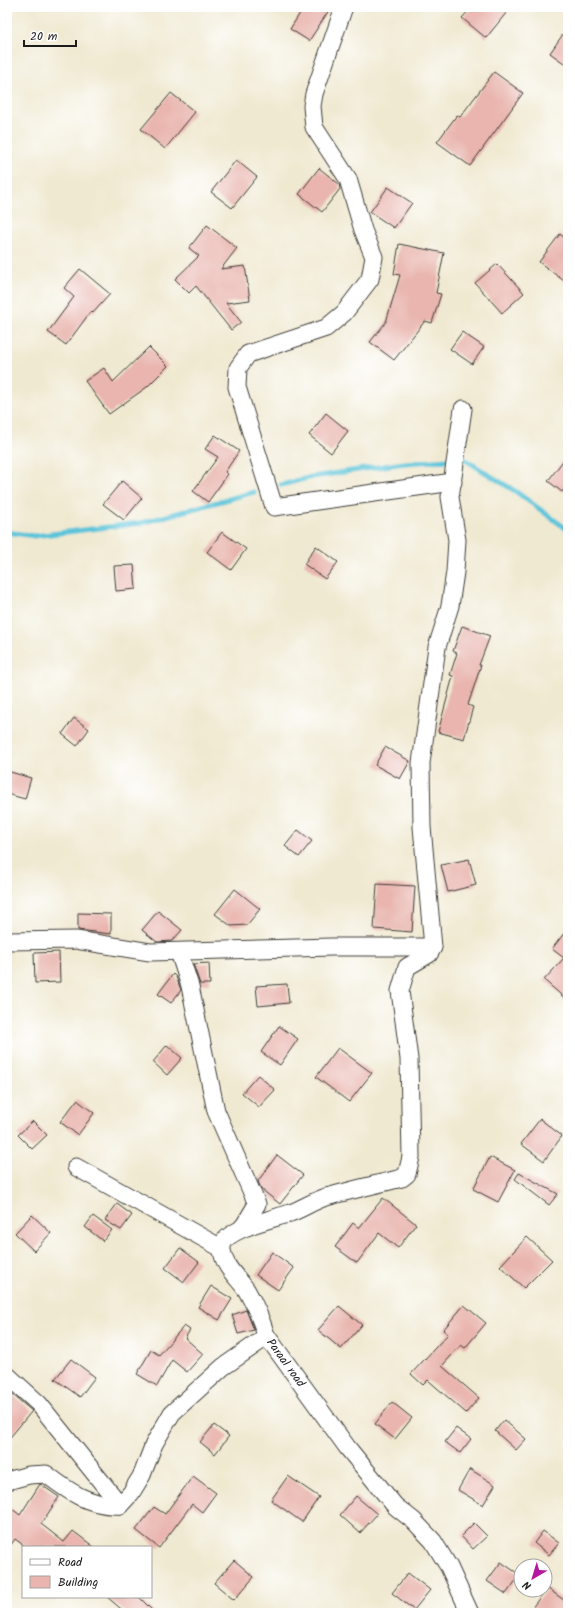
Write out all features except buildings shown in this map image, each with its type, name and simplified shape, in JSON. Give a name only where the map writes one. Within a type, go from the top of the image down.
[{"type":"street","points":[[344,7],[314,94],[312,106],[313,120],[314,127],[348,179],[363,230],[374,257],[370,279],[344,313],[326,328],[248,354],[238,368],[237,387],[274,508],[454,476]]},
{"type":"street","points":[[241,1229],[290,1213],[324,1198],[402,1178],[407,1174],[411,1157],[409,1059],[400,991],[407,967],[430,954],[433,947],[422,827],[421,763],[437,647],[450,606],[455,572],[457,540],[450,497],[464,409]]},
{"type":"street","points":[[7,941],[76,940],[150,952],[332,947],[433,947]]},
{"type":"street","points":[[179,952],[190,986],[216,1111],[257,1204],[241,1229],[226,1240],[221,1248],[223,1258],[229,1269],[246,1290],[260,1317],[266,1336]]},
{"type":"street","points":[[76,1167],[221,1248]]},
{"type":"street","name":"Paraal road","points":[[120,1505],[131,1493],[142,1475],[154,1444],[172,1413],[223,1367],[266,1336],[347,1446],[395,1506],[414,1521],[433,1541],[449,1567],[470,1613]]},
{"type":"street","points":[[7,1375],[39,1404],[120,1505]]},
{"type":"street","points":[[7,1481],[29,1475],[46,1474],[84,1500],[107,1506],[120,1505]]},
{"type":"waterway","points":[[281,485],[312,477],[404,463],[464,459],[515,491],[568,530]]},
{"type":"waterway","points":[[7,532],[34,536],[141,523],[254,492]]}]
